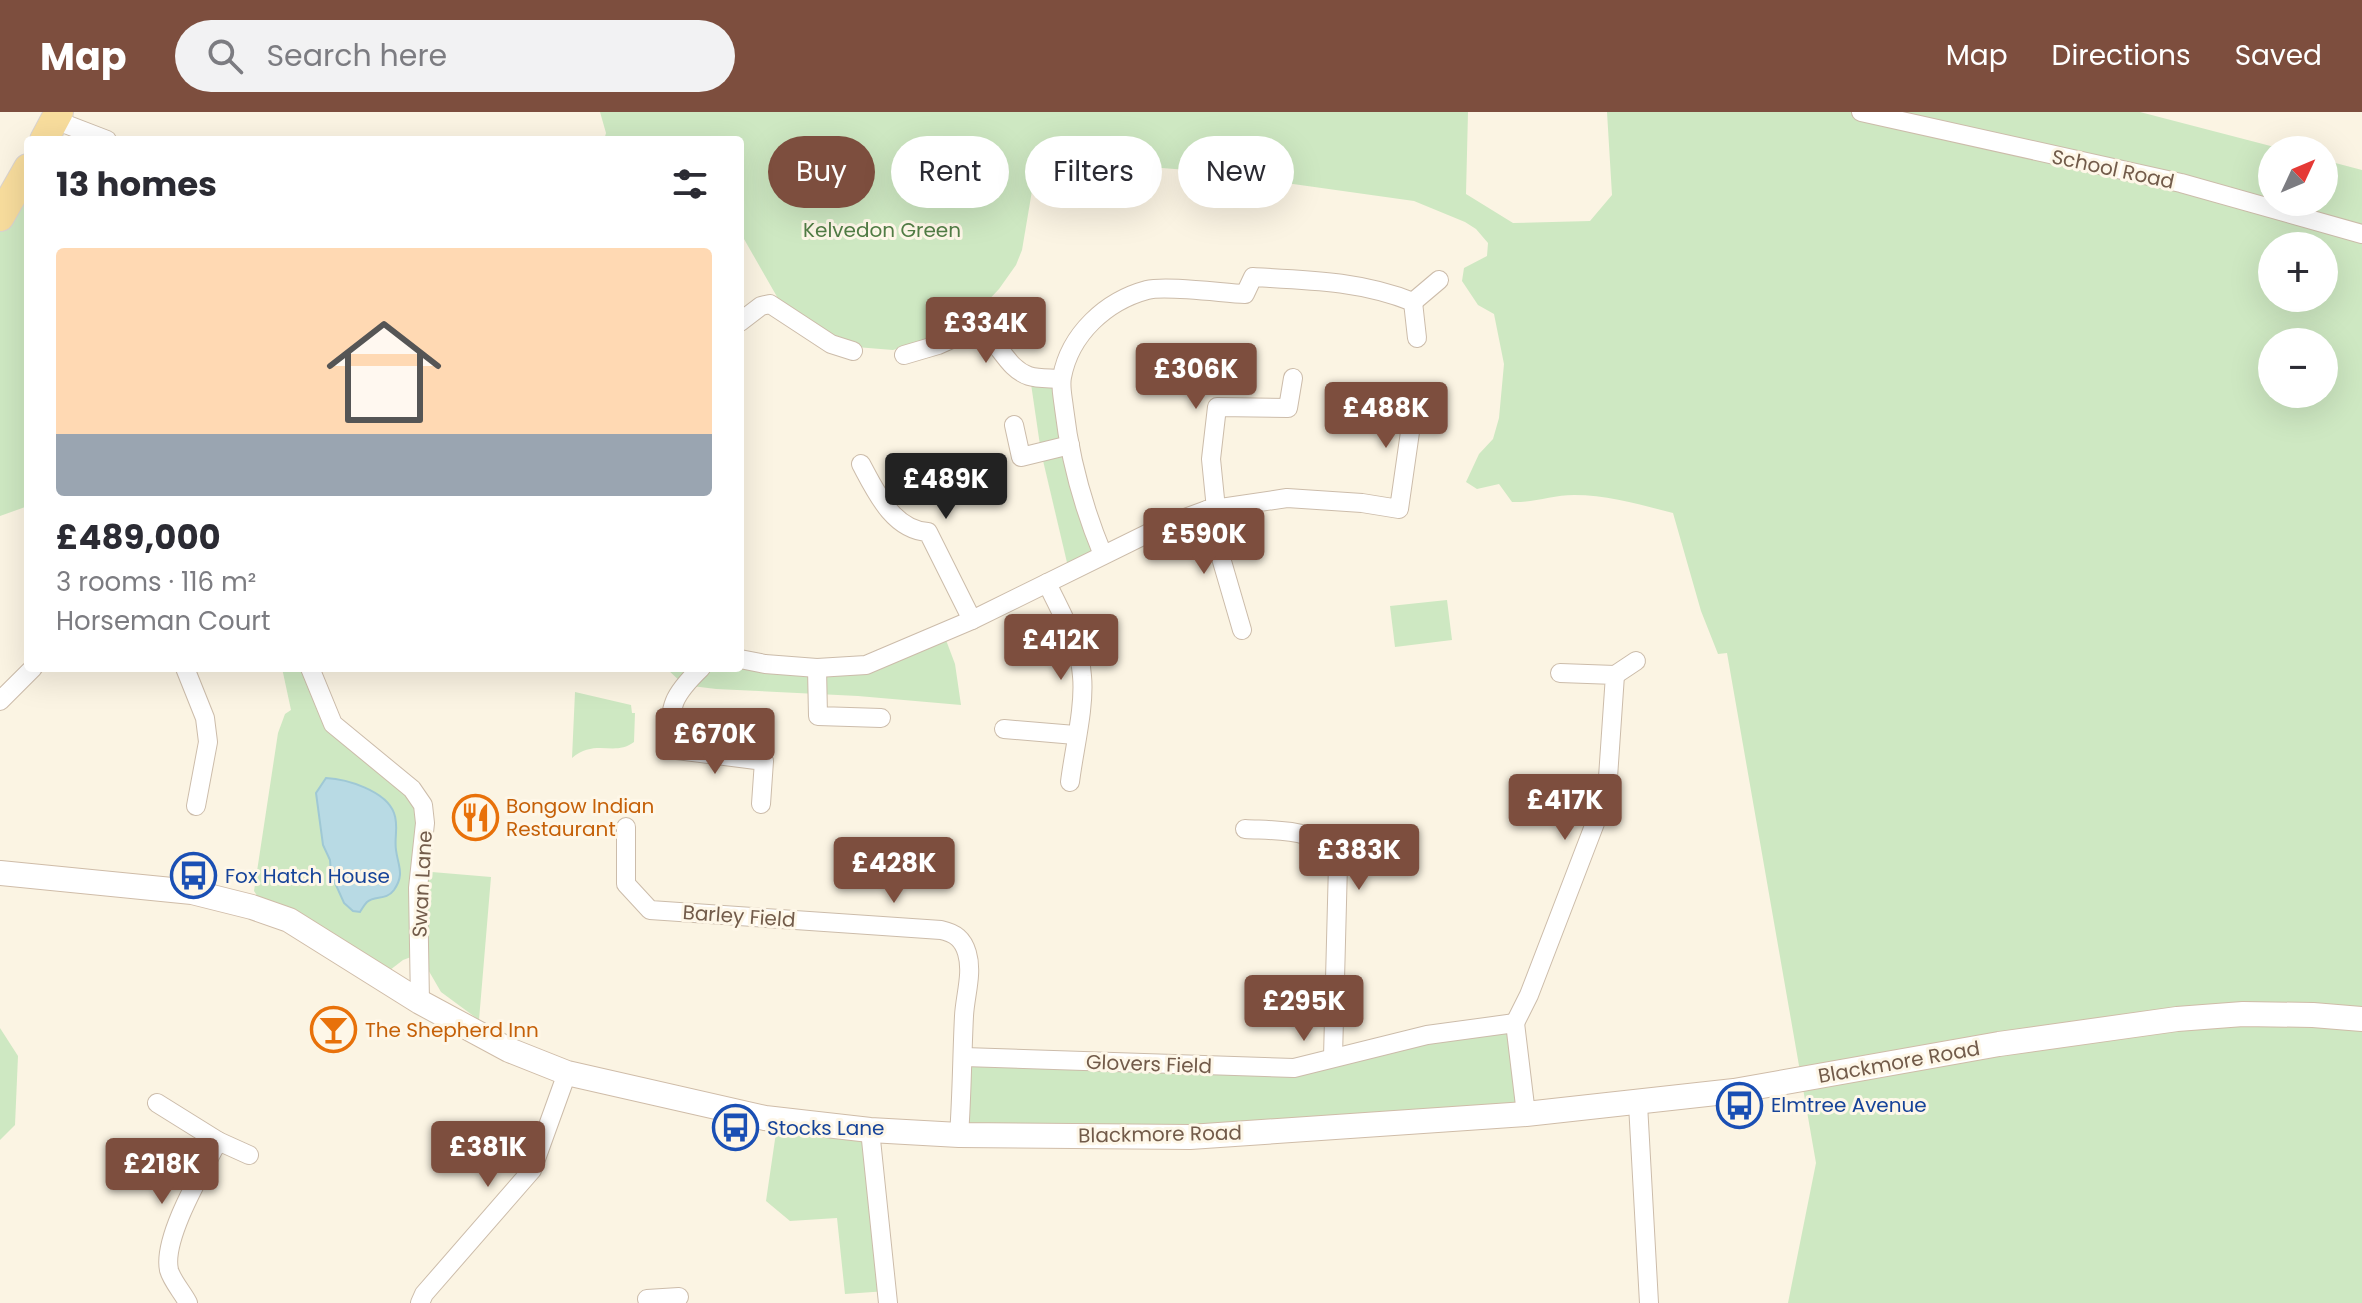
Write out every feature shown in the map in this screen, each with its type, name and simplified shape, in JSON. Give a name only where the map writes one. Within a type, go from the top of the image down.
[{"type":"main road","points":[[0,217],[24,175]]},
{"type":"street","name":"School Road","points":[[1861,112],[2181,183],[2362,234]]},
{"type":"street","points":[[53,124],[94,136]]},
{"type":"street","points":[[1103,555],[1086,515],[1070,445],[1061,379],[1071,351],[1109,305],[1150,289],[1245,294],[1253,277],[1371,287],[1413,302]]},
{"type":"street","points":[[1413,302],[1439,280]]},
{"type":"street","points":[[1413,302],[1417,338]]},
{"type":"street","points":[[744,319],[761,306],[770,304],[831,344],[853,351]]},
{"type":"street","points":[[904,355],[938,345],[976,328],[986,332],[1014,369],[1030,377],[1061,379]]},
{"type":"street","points":[[1242,630],[1212,510],[1211,459],[1217,407],[1288,408],[1293,378]]},
{"type":"street","points":[[744,660],[817,668],[866,665],[972,620],[1163,526],[1212,510],[1287,498],[1399,509],[1415,397]]},
{"type":"street","points":[[1014,425],[1021,457],[1070,445]]},
{"type":"street","points":[[861,464],[880,498],[904,526],[913,531],[928,532],[972,620]]},
{"type":"street","points":[[1047,583],[1075,646],[1082,671],[1082,696],[1070,782]]},
{"type":"street","points":[[1560,673],[1615,675],[1636,661]]},
{"type":"street","points":[[817,668],[818,716],[881,718]]},
{"type":"street","points":[[0,701],[29,672]]},
{"type":"street","points":[[187,672],[205,718],[208,742],[196,806]]},
{"type":"street","name":"Swan Lane","points":[[312,672],[333,724],[412,789],[423,805],[425,823],[418,888],[420,1002]]},
{"type":"street","points":[[697,672],[673,702],[669,749],[764,761],[761,804]]},
{"type":"street","points":[[1526,1114],[1515,1023],[1529,995],[1607,792],[1615,675]]},
{"type":"street","points":[[1004,729],[1075,735]]},
{"type":"street","name":"Barley Field","points":[[626,827],[626,884],[650,910],[953,933],[963,944],[968,957],[959,1135]]},
{"type":"street","points":[[1245,829],[1298,833],[1325,842],[1338,864],[1333,1057]]},
{"type":"street","name":"Blackmore Road","points":[[0,873],[192,892],[252,907],[289,920],[420,1002],[509,1050],[567,1073],[765,1118],[870,1130],[959,1135],[1190,1137],[1526,1114],[1734,1091],[1999,1044],[2177,1019],[2243,1014],[2362,1019]]},
{"type":"street","name":"Glovers Field","points":[[964,1057],[1294,1068],[1427,1035],[1515,1023]]},
{"type":"street","points":[[420,1303],[424,1294],[532,1170],[567,1073]]},
{"type":"street","points":[[157,1103],[218,1141],[249,1155]]},
{"type":"street","points":[[1638,1104],[1649,1303]]},
{"type":"street","points":[[870,1130],[888,1303]]},
{"type":"street","points":[[188,1303],[169,1270],[172,1238],[218,1141]]},
{"type":"street","points":[[642,1300],[679,1297]]},
{"type":"green space","name":"Kelvedon Green","points":[[600,112],[1468,112],[1466,194],[1513,223],[1590,221],[1612,195],[1607,112],[2140,112],[2258,143],[2258,216],[2338,216],[2338,164],[2362,170],[2362,1303],[1788,1303],[1816,1163],[1727,653],[1718,654],[1701,611],[1673,513],[1587,495],[1512,502],[1499,484],[1477,489],[1466,482],[1479,454],[1493,439],[1499,418],[1504,364],[1494,314],[1478,305],[1462,281],[1464,268],[1487,256],[1488,243],[1476,229],[1414,201],[1294,184],[1294,136],[1178,136],[1178,169],[1162,168],[1162,136],[1025,136],[1025,208],[1029,208],[1022,250],[1016,265],[999,289],[969,321],[938,337],[893,350],[856,347],[825,337],[784,309],[744,239],[744,136],[605,136]]},
{"type":"green space","points":[[24,175],[24,507],[0,516],[0,217]]},
{"type":"green space","points":[[1030,377],[1061,379],[1103,555],[1069,571],[1041,452]]},
{"type":"green space","points":[[1447,600],[1452,640],[1395,647],[1390,606]]},
{"type":"green space","points":[[943,632],[955,664],[961,705],[716,689],[684,685],[670,672],[744,672],[744,667],[866,665]]},
{"type":"green space","points":[[283,672],[312,672],[328,708],[419,799],[420,871],[491,877],[479,1020],[441,992],[419,954],[403,960],[390,970],[258,897],[254,891],[278,733],[285,714],[291,710]]},
{"type":"green space","points":[[575,692],[631,705],[632,713],[635,713],[634,742],[619,748],[589,749],[572,758]]},
{"type":"green space","points":[[1515,1023],[1526,1114],[959,1135],[964,1057],[1247,1067]]},
{"type":"green space","points":[[0,1028],[18,1056],[15,1125],[0,1140]]},
{"type":"green space","points":[[778,1119],[870,1130],[887,1291],[845,1294],[837,1218],[790,1221],[766,1201]]},
{"type":"water","points":[[326,778],[355,784],[375,793],[390,805],[394,813],[399,879],[388,896],[367,902],[360,912],[353,911],[344,903],[323,845],[316,793]]},
{"type":"place","name":"Bongow Indian Restaurant","points":[[475,818]]},
{"type":"place","name":"Fox Hatch House","points":[[194,876]]},
{"type":"place","name":"The Shepherd Inn","points":[[334,1030]]},
{"type":"place","name":"Elmtree Avenue","points":[[1740,1105]]},
{"type":"place","name":"Stocks Lane","points":[[736,1128]]}]
